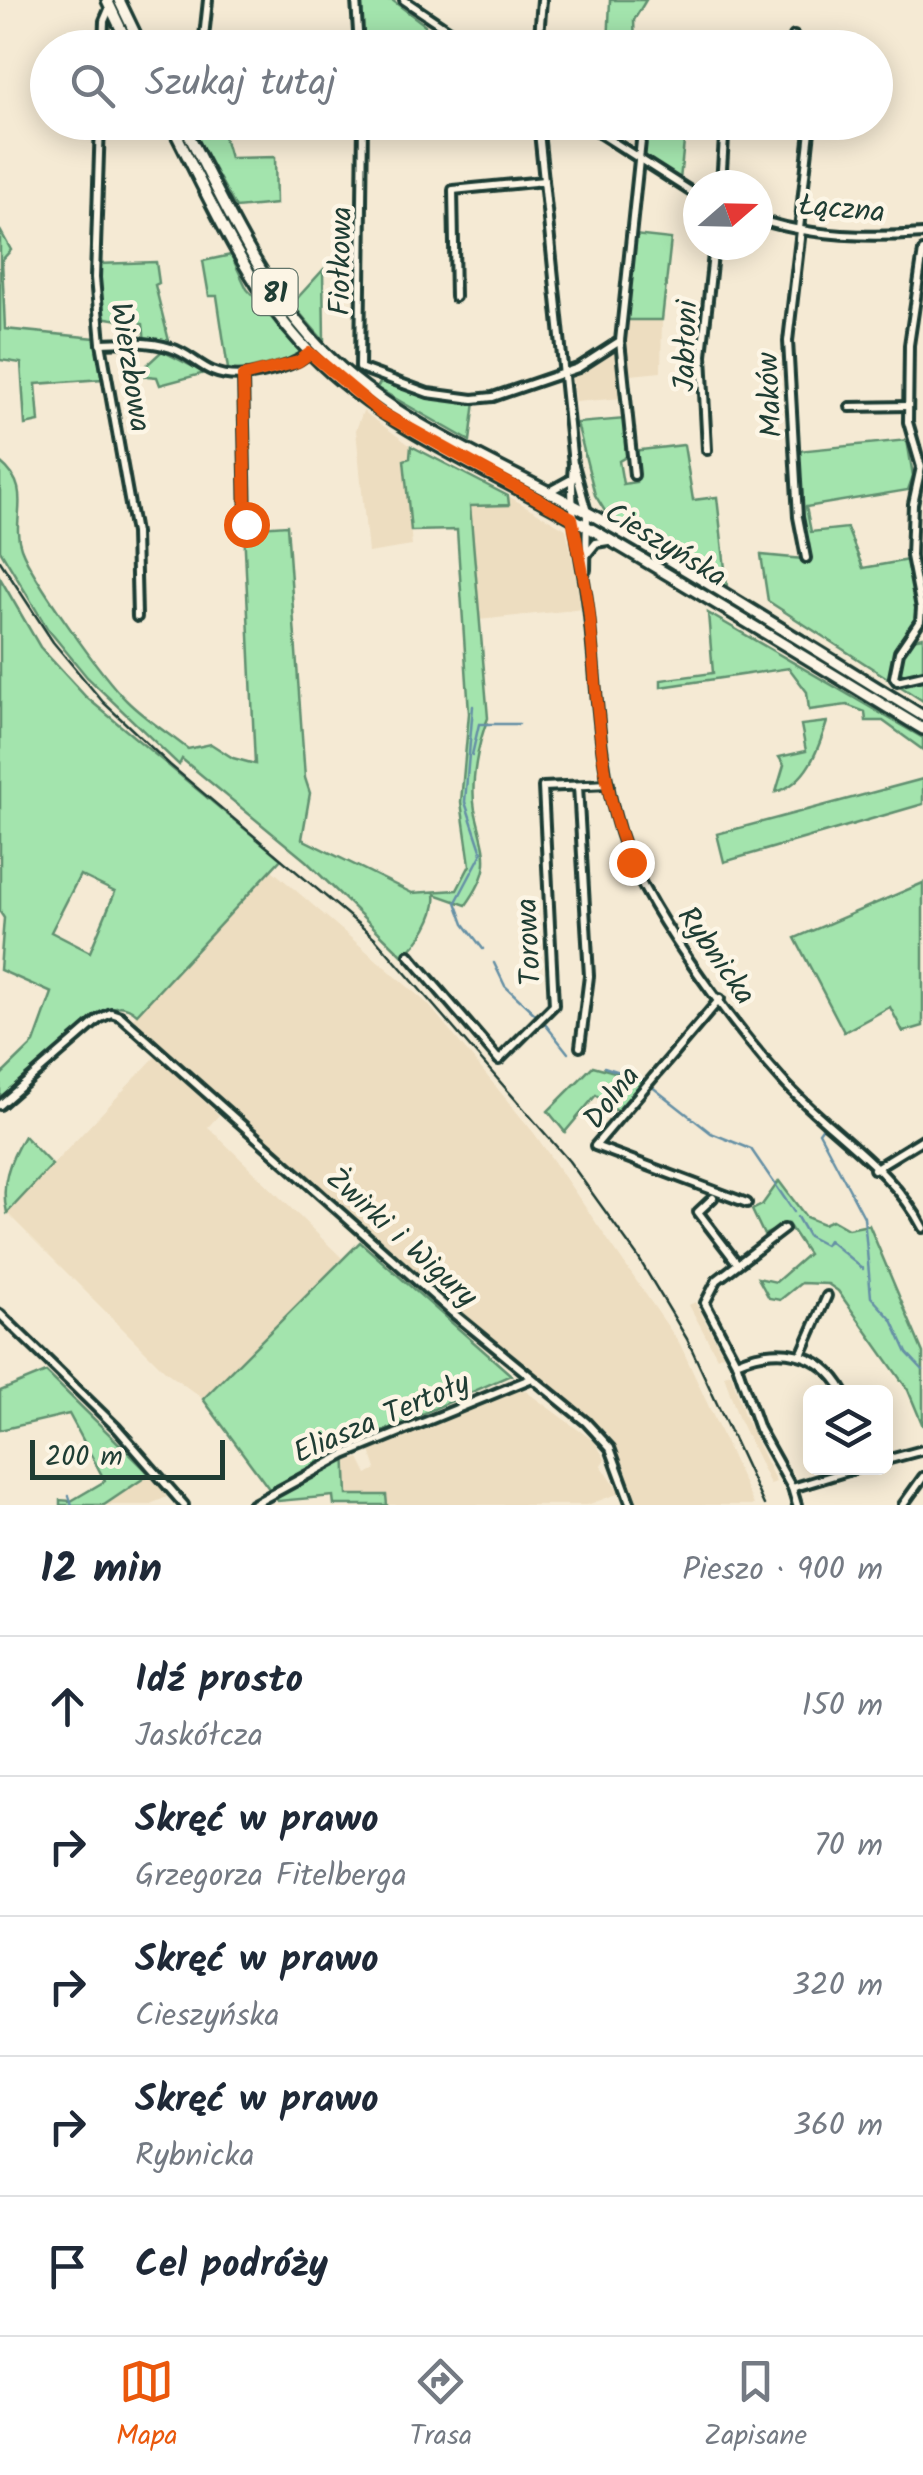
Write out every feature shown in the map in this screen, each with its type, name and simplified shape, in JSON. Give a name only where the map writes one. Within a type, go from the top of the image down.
[{"type":"main road","points":[[112,2],[123,30]]},
{"type":"main road","points":[[112,2],[130,30]]},
{"type":"main road","name":"Cieszyńska","points":[[179,140],[249,272],[310,353],[380,412],[611,540],[923,728]]},
{"type":"main road","name":"Cieszyńska","points":[[191,140],[258,267],[311,339],[390,404],[587,512],[923,716]]},
{"type":"street","points":[[205,30],[208,0]]},
{"type":"street","points":[[356,0],[358,30]]},
{"type":"street","points":[[404,0],[448,30]]},
{"type":"street","points":[[540,30],[542,0]]},
{"type":"street","points":[[104,30],[112,2]]},
{"type":"street","name":"Wierzbowa","points":[[99,140],[95,278],[100,343],[135,533],[137,617]]},
{"type":"street","name":"Fiołkowa","points":[[363,140],[360,368],[404,386],[463,399],[494,397],[563,372]]},
{"type":"street","points":[[540,140],[573,464],[587,512]]},
{"type":"street","points":[[609,140],[683,187]]},
{"type":"street","points":[[634,474],[620,340],[642,140]]},
{"type":"street","points":[[722,170],[725,140]]},
{"type":"street","name":"Maków","points":[[806,558],[798,517],[788,341],[809,140]]},
{"type":"street","points":[[455,297],[453,190],[544,181]]},
{"type":"street","name":"Łączna","points":[[773,223],[869,236],[923,234]]},
{"type":"street","points":[[923,251],[910,341],[908,406],[909,437],[922,470],[912,504],[911,556],[921,608],[920,621],[899,652],[894,677],[897,682],[923,675]]},
{"type":"street","name":"Jabłoni","points":[[707,450],[702,355],[712,260]]},
{"type":"street","points":[[563,372],[578,368],[620,340]]},
{"type":"street","points":[[100,343],[130,342],[174,348],[214,373],[243,376],[298,362],[310,353]]},
{"type":"street","points":[[243,376],[246,524]]},
{"type":"street","points":[[850,407],[908,406]]},
{"type":"street","name":"Rybnicka","points":[[573,464],[572,518],[586,587],[609,784],[618,830],[636,874],[720,1000],[787,1086],[900,1193],[923,1228]]},
{"type":"street","points":[[548,492],[571,480]]},
{"type":"street","name":"Rybnicka","points":[[586,587],[587,512]]},
{"type":"street","points":[[586,556],[596,543],[611,540]]},
{"type":"street","name":"Torowa","points":[[409,955],[499,1060],[554,1004],[543,786],[609,784]]},
{"type":"street","points":[[578,786],[589,976],[580,1047]]},
{"type":"street","name":"Dolna","points":[[720,1000],[595,1146],[747,1203]]},
{"type":"street","name":"Żwirki i Wigury","points":[[0,1106],[99,1019],[112,1013],[120,1016],[601,1436],[617,1461],[631,1505]]},
{"type":"street","points":[[874,1169],[923,1138]]},
{"type":"street","points":[[713,1198],[698,1212],[736,1263]]},
{"type":"street","points":[[784,1228],[717,1280],[705,1303],[736,1362],[759,1429],[798,1505]]},
{"type":"street","points":[[801,1355],[827,1296]]},
{"type":"street","points":[[0,1314],[117,1428],[184,1505]]},
{"type":"street","points":[[736,1362],[776,1351],[801,1355],[829,1372],[839,1385]]},
{"type":"street","name":"Eliasza Tertoły","points":[[252,1505],[344,1455],[532,1378]]},
{"type":"street","points":[[893,1458],[923,1450]]},
{"type":"street","points":[[792,1488],[835,1475]]},
{"type":"street","points":[[903,1505],[923,1477]]},
{"type":"shaded area","points":[[625,320],[662,320],[661,372],[621,376],[623,398],[575,402],[571,366],[618,336]]},
{"type":"shaded area","points":[[363,411],[411,446],[410,459],[404,461],[412,546],[368,553],[356,430]]},
{"type":"shaded area","points":[[508,496],[566,529],[584,609],[478,620],[470,505],[508,505]]},
{"type":"shaded area","points":[[272,870],[428,1004],[534,1133],[680,1344],[754,1505],[637,1505],[617,1447],[607,1433],[421,1277],[133,1018]]},
{"type":"shaded area","points":[[156,1056],[219,1115],[208,1127],[342,1258],[203,1399],[165,1371],[7,1213]]},
{"type":"shaded area","points":[[695,1302],[723,1354],[717,1357],[689,1305]]},
{"type":"shaded area","points":[[731,1373],[744,1415],[776,1482],[770,1484],[738,1417],[724,1375]]},
{"type":"shaded area","points":[[520,1387],[595,1442],[605,1459],[601,1465],[620,1493],[587,1505],[387,1505],[386,1495],[347,1496],[345,1461],[359,1458],[367,1474],[376,1469],[370,1451]]},
{"type":"shaded area","points":[[150,1474],[167,1497],[148,1505],[104,1505]]},
{"type":"green space","points":[[359,0],[392,0],[425,25],[425,30],[362,30]]},
{"type":"green space","points":[[610,0],[646,0],[634,20],[634,30],[609,30]]},
{"type":"green space","points":[[198,140],[225,140],[230,158],[275,157],[276,204],[236,208]]},
{"type":"green space","points":[[644,140],[684,140],[680,180],[643,157]]},
{"type":"green space","points":[[0,230],[11,250],[2,260],[5,329],[95,338],[102,379],[36,384],[39,422],[25,425],[21,363],[0,360]]},
{"type":"green space","points":[[634,235],[671,239],[662,320],[625,320]]},
{"type":"green space","points":[[231,255],[247,289],[302,350],[297,357],[237,372],[228,369],[217,296],[209,296],[203,261]]},
{"type":"green space","points":[[156,262],[159,283],[155,285],[170,345],[145,342],[143,324],[101,317],[97,264]]},
{"type":"green space","points":[[323,270],[324,341],[292,304]]},
{"type":"green space","points":[[162,351],[205,373],[160,385],[157,377],[136,375]]},
{"type":"green space","points":[[381,381],[445,400],[475,402],[470,441],[377,388]]},
{"type":"green space","points":[[625,419],[629,455],[619,461],[623,484],[636,482],[632,451],[684,445],[693,500],[717,497],[727,587],[608,516],[595,495],[577,423]]},
{"type":"green space","points":[[907,440],[913,476],[908,490],[806,507],[811,532],[847,528],[863,568],[908,560],[919,610],[912,639],[923,637],[923,701],[768,601],[761,555],[804,559],[791,470],[800,471],[797,451]]},
{"type":"green space","points":[[411,446],[508,496],[509,505],[470,506],[488,718],[474,776],[484,869],[466,905],[435,894],[434,910],[426,928],[403,956],[306,861],[182,759],[179,765],[87,677],[47,628],[0,550],[0,462],[16,483],[20,504],[18,537],[28,562],[69,627],[116,689],[141,714],[188,749],[211,744],[233,758],[255,764],[244,528],[287,525],[305,778],[310,793],[302,839],[412,893],[457,890],[470,865],[461,802],[469,713],[457,530],[411,531],[404,460],[410,458]]},
{"type":"green space","points":[[0,578],[40,647],[86,697],[281,859],[137,1014],[120,1006],[101,1013],[0,1101],[0,1076],[34,1043],[52,993],[0,970],[4,918],[0,912]],"holes":[[[80,875],[115,892],[90,952],[51,932]]]},
{"type":"green space","points":[[708,613],[923,738],[923,750],[883,721],[866,721],[865,712],[847,705],[809,710],[807,692],[789,668],[661,687],[661,680],[713,673]]},
{"type":"green space","points":[[827,722],[803,773],[787,788],[776,792],[784,765],[779,757],[806,751],[801,725]]},
{"type":"green space","points":[[923,779],[923,804],[724,862],[717,834]]},
{"type":"green space","points":[[923,883],[923,1026],[903,1032],[890,1007],[844,1032],[795,938]]},
{"type":"green space","points":[[593,1066],[647,1081],[619,1113],[596,1095],[565,1132],[548,1111]]},
{"type":"green space","points":[[24,1136],[52,1165],[7,1213],[7,1173]]},
{"type":"green space","points":[[779,1181],[806,1217],[823,1224],[832,1220],[848,1229],[869,1225],[923,1353],[923,1426],[908,1390],[838,1291],[828,1284],[801,1283],[780,1300],[769,1298],[758,1278],[776,1282],[808,1254],[788,1224],[764,1235],[752,1210],[762,1205]]},
{"type":"green space","points":[[360,1242],[511,1375],[345,1448],[347,1495],[386,1495],[387,1505],[334,1505],[333,1496],[278,1501],[203,1399]]},
{"type":"green space","points":[[46,1372],[150,1474],[104,1505],[60,1505],[60,1500],[71,1501],[105,1481],[69,1414],[0,1430],[0,1391]]},
{"type":"waterway","points":[[473,706],[465,802],[482,853],[456,902],[464,924],[483,949]]},
{"type":"waterway","points":[[472,755],[479,724],[519,724]]},
{"type":"waterway","points":[[494,963],[505,986],[536,1015]]},
{"type":"waterway","points":[[545,1024],[568,1053]]},
{"type":"waterway","points":[[604,1067],[645,1080]]},
{"type":"waterway","points":[[651,1086],[711,1133],[751,1149],[794,1212]]},
{"type":"waterway","points":[[822,1128],[819,1132],[864,1217],[871,1297],[892,1320],[907,1353],[923,1370]]},
{"type":"waterway","points":[[797,1217],[808,1236],[825,1245],[828,1240],[863,1269]]},
{"type":"waterway","points":[[69,1496],[72,1505]]},
{"type":"railway","points":[[0,561],[53,642],[103,702],[170,765],[375,938],[569,1161],[638,1257],[687,1339],[764,1505]]},
{"type":"route","points":[[246,524],[243,376],[298,362],[310,353],[380,412],[572,518],[588,606],[606,767],[618,830],[631,862]]}]
